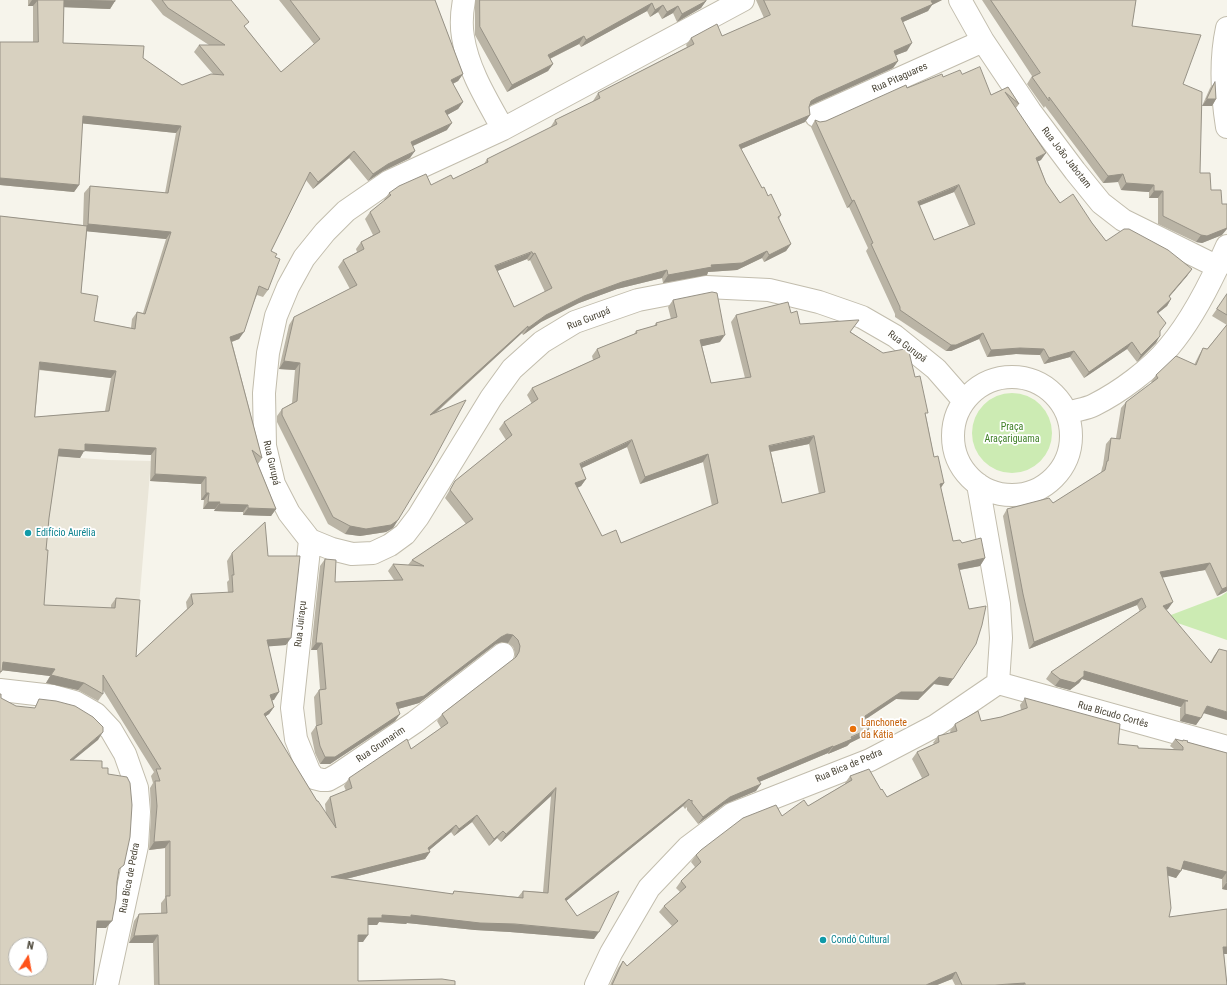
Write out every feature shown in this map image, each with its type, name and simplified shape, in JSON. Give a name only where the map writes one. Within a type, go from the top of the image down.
[{"type":"street","points":[[464,0],[462,35],[466,51],[474,72],[503,128]]},
{"type":"street","name":"Rua Gurupá","points":[[743,0],[503,128],[388,182],[346,211],[325,232],[304,258],[288,287],[276,316],[268,353],[264,393],[265,446],[274,484],[289,513],[310,540],[332,549],[352,554],[373,553],[405,534],[418,517],[480,417],[512,369],[542,342],[575,322],[638,300],[706,288],[769,290],[819,302],[862,316],[895,336],[936,369],[964,401]]},
{"type":"street","name":"Rua João Jabotam","points":[[960,0],[983,41],[1030,112],[1101,203],[1123,220],[1218,267]]},
{"type":"street","points":[[1227,28],[1224,43],[1223,71],[1227,127]]},
{"type":"street","name":"Rua Pitaguares","points":[[816,116],[983,41]]},
{"type":"street","points":[[1068,413],[1094,406],[1122,388],[1148,368],[1169,347],[1187,323],[1218,267],[1227,246]]},
{"type":"street","points":[[1010,376],[1028,378],[1045,385],[1058,398],[1068,413],[1072,434],[1069,456],[1058,475],[1041,488],[1020,495],[998,494],[978,484],[964,471],[956,455],[953,436],[956,418],[964,401],[976,388],[992,380],[1010,376]]},
{"type":"street","points":[[978,484],[999,604],[1001,638],[998,683]]},
{"type":"street","name":"Rua Juiraçu","points":[[292,708],[310,540]]},
{"type":"street","name":"Rua Grumarim","points":[[292,708],[296,739],[309,771],[314,778],[328,780],[416,722],[503,654]]},
{"type":"street","name":"Rua Bicudo Cortês","points":[[998,683],[1227,747]]},
{"type":"street","name":"Rua Bica de Pedra","points":[[596,985],[611,954],[649,888],[688,847],[732,814],[870,760],[935,726],[998,683]]},
{"type":"street","name":"Rua Bica de Pedra","points":[[0,690],[53,696],[75,702],[96,714],[111,730],[125,754],[137,788],[139,812],[137,846],[107,985]]},
{"type":"shaded area","points":[[0,452],[108,460],[151,461],[138,617],[0,609]]},
{"type":"green space","name":"Praça Araçariguama","points":[[1012,393],[1027,396],[1040,405],[1049,418],[1052,433],[1049,448],[1040,461],[1027,470],[1012,473],[997,470],[984,461],[975,448],[972,433],[975,418],[984,405],[997,396]]},
{"type":"green space","points":[[1227,592],[1227,640],[1163,618],[1221,596]]},
{"type":"building","points":[[38,0],[64,0],[63,43],[144,46],[143,58],[182,85],[211,74],[224,75],[199,45],[225,45],[168,8],[162,0],[231,0],[249,22],[244,26],[281,72],[320,39],[290,0],[435,0],[463,74],[451,80],[463,102],[445,111],[452,123],[411,142],[415,151],[388,164],[373,174],[354,151],[318,182],[310,172],[271,251],[277,254],[275,257],[280,259],[268,290],[259,286],[244,332],[230,337],[262,458],[252,450],[276,509],[248,508],[248,505],[208,502],[209,493],[206,493],[206,477],[155,474],[156,448],[85,444],[85,451],[59,449],[49,518],[44,605],[115,608],[116,598],[140,600],[136,657],[193,604],[191,594],[233,592],[232,575],[234,575],[232,553],[265,522],[268,556],[300,556],[291,638],[267,640],[279,692],[270,695],[274,707],[264,714],[317,801],[336,828],[330,797],[352,788],[349,778],[407,739],[411,749],[448,723],[442,714],[516,657],[520,646],[518,640],[513,635],[507,634],[501,637],[424,696],[396,703],[400,714],[335,757],[325,757],[320,746],[316,726],[322,724],[319,690],[326,689],[322,643],[316,643],[325,559],[336,560],[335,582],[403,580],[393,564],[424,566],[412,560],[473,519],[450,490],[455,481],[512,435],[504,422],[538,399],[532,388],[600,357],[597,349],[637,333],[636,331],[657,325],[656,323],[677,317],[673,300],[712,292],[717,293],[725,335],[700,340],[711,383],[751,377],[736,315],[788,302],[791,313],[797,311],[800,324],[859,320],[850,332],[883,353],[905,349],[909,352],[915,377],[920,376],[928,413],[925,413],[934,457],[938,456],[944,483],[940,484],[953,541],[960,540],[962,543],[981,538],[985,558],[958,564],[969,609],[986,606],[976,644],[953,679],[939,677],[923,692],[901,692],[865,716],[869,729],[851,737],[852,739],[757,778],[761,784],[730,797],[703,817],[692,803],[692,800],[691,801],[689,799],[565,899],[577,916],[619,891],[599,932],[515,924],[480,923],[411,915],[411,917],[382,915],[382,918],[368,918],[368,935],[358,935],[358,981],[442,979],[455,981],[455,985],[159,985],[158,935],[134,936],[139,914],[167,913],[166,896],[170,896],[170,841],[154,842],[157,806],[155,781],[160,781],[156,769],[161,769],[103,675],[103,694],[84,683],[51,675],[55,669],[3,662],[2,671],[0,672],[0,216],[87,226],[81,293],[98,296],[94,321],[135,329],[137,312],[145,314],[171,232],[88,224],[90,186],[168,193],[181,126],[83,116],[79,185],[0,178],[0,42],[38,42]],"holes":[[[40,362],[116,371],[109,411],[35,417]],[[814,436],[825,492],[782,503],[769,446]],[[632,440],[645,477],[708,454],[718,503],[621,543],[616,530],[602,536],[575,483],[586,479],[580,464]],[[556,788],[548,893],[523,891],[523,898],[454,891],[453,894],[331,877],[430,852],[428,848],[456,825],[459,829],[477,815],[494,839],[503,831],[506,834]]]},
{"type":"building","points":[[71,0],[115,0],[115,1]]},
{"type":"building","points":[[480,0],[706,1],[682,14],[678,6],[667,12],[663,5],[655,10],[652,3],[586,40],[584,36],[548,55],[553,64],[512,85],[480,27]]},
{"type":"building","points":[[764,0],[933,0],[931,1],[933,4],[901,18],[912,43],[894,51],[898,61],[811,101],[809,107],[810,115],[739,145],[762,188],[764,187],[768,196],[771,194],[781,215],[778,217],[791,244],[769,255],[767,251],[742,263],[711,265],[712,267],[668,275],[667,270],[622,282],[584,296],[546,315],[528,328],[528,326],[430,415],[466,400],[431,465],[398,520],[391,525],[366,529],[350,526],[333,517],[282,415],[282,409],[297,401],[300,363],[284,361],[294,317],[357,285],[343,260],[364,249],[361,242],[380,232],[370,212],[391,195],[389,193],[399,186],[426,174],[431,185],[451,175],[453,179],[488,162],[487,159],[557,124],[555,120],[600,98],[598,93],[694,44],[691,38],[717,24],[722,36],[770,15]],"holes":[[[532,252],[533,254],[535,253],[552,288],[514,307],[495,266]]]},
{"type":"building","points":[[991,0],[1136,0],[1132,26],[1201,35],[1183,84],[1202,92],[1200,173],[1210,173],[1211,190],[1221,190],[1222,204],[1227,204],[1227,228],[1207,236],[1201,235],[1163,216],[1163,191],[1154,191],[1154,185],[1126,183],[1123,174],[1108,176],[1049,97],[1049,101],[1032,77],[1040,73]]},
{"type":"building","points":[[980,67],[991,95],[1008,87],[1019,104],[1005,92],[1046,153],[1036,158],[1046,183],[1060,203],[1073,194],[1106,241],[1124,229],[1129,229],[1168,250],[1192,269],[1169,296],[1171,299],[1157,312],[1166,323],[1160,331],[1160,336],[1141,355],[1132,342],[1089,372],[1074,351],[1049,358],[1044,349],[1020,348],[991,350],[983,333],[956,345],[951,345],[900,310],[900,307],[871,244],[873,243],[854,200],[852,201],[815,120],[820,122],[826,121],[906,85],[907,88],[942,74],[943,77],[960,70],[962,74]],"holes":[[[959,185],[975,224],[934,240],[918,202]]]},
{"type":"building","points":[[1215,82],[1216,99],[1207,99]]},
{"type":"building","points":[[1227,294],[1227,315],[1217,309]]},
{"type":"building","points":[[1227,325],[1227,587],[1222,589],[1210,563],[1160,572],[1173,602],[1163,606],[1211,663],[1219,649],[1227,651],[1227,712],[1207,706],[1201,718],[1185,714],[1185,701],[1188,701],[1084,671],[1084,676],[1075,683],[1060,679],[1051,672],[1146,607],[1142,598],[1034,642],[1023,594],[1007,509],[1049,498],[1053,503],[1105,470],[1108,461],[1111,438],[1120,439],[1126,402],[1158,378],[1156,375],[1176,356],[1196,365],[1203,348],[1207,349]]},
{"type":"building","points":[[0,694],[1,698],[16,706],[35,708],[39,699],[56,701],[75,706],[93,717],[103,727],[103,732],[70,760],[102,761],[102,768],[108,768],[108,774],[127,777],[130,783],[132,805],[130,837],[124,865],[119,869],[112,921],[97,921],[93,985],[0,985]]},
{"type":"building","points":[[1025,698],[1120,724],[1118,744],[1138,746],[1138,748],[1183,750],[1183,747],[1175,739],[1188,741],[1187,742],[1227,753],[1227,872],[1184,861],[1181,871],[1167,867],[1171,908],[1169,917],[1227,909],[1227,947],[1223,947],[1227,985],[1025,985],[1025,983],[962,985],[956,972],[926,985],[612,985],[623,961],[627,966],[678,921],[664,906],[686,887],[681,881],[701,862],[696,855],[743,818],[776,805],[782,816],[804,800],[808,806],[852,780],[850,776],[869,769],[881,790],[882,789],[887,797],[929,775],[917,752],[939,742],[938,736],[957,731],[955,724],[978,711],[981,721],[1001,717],[1027,708]]},
{"type":"place","name":"Edifício Aurélia","points":[[28,533]]},
{"type":"place","name":"Lanchonete da Kátia","points":[[853,729]]},
{"type":"place","name":"Condô Cultural","points":[[823,940]]}]
